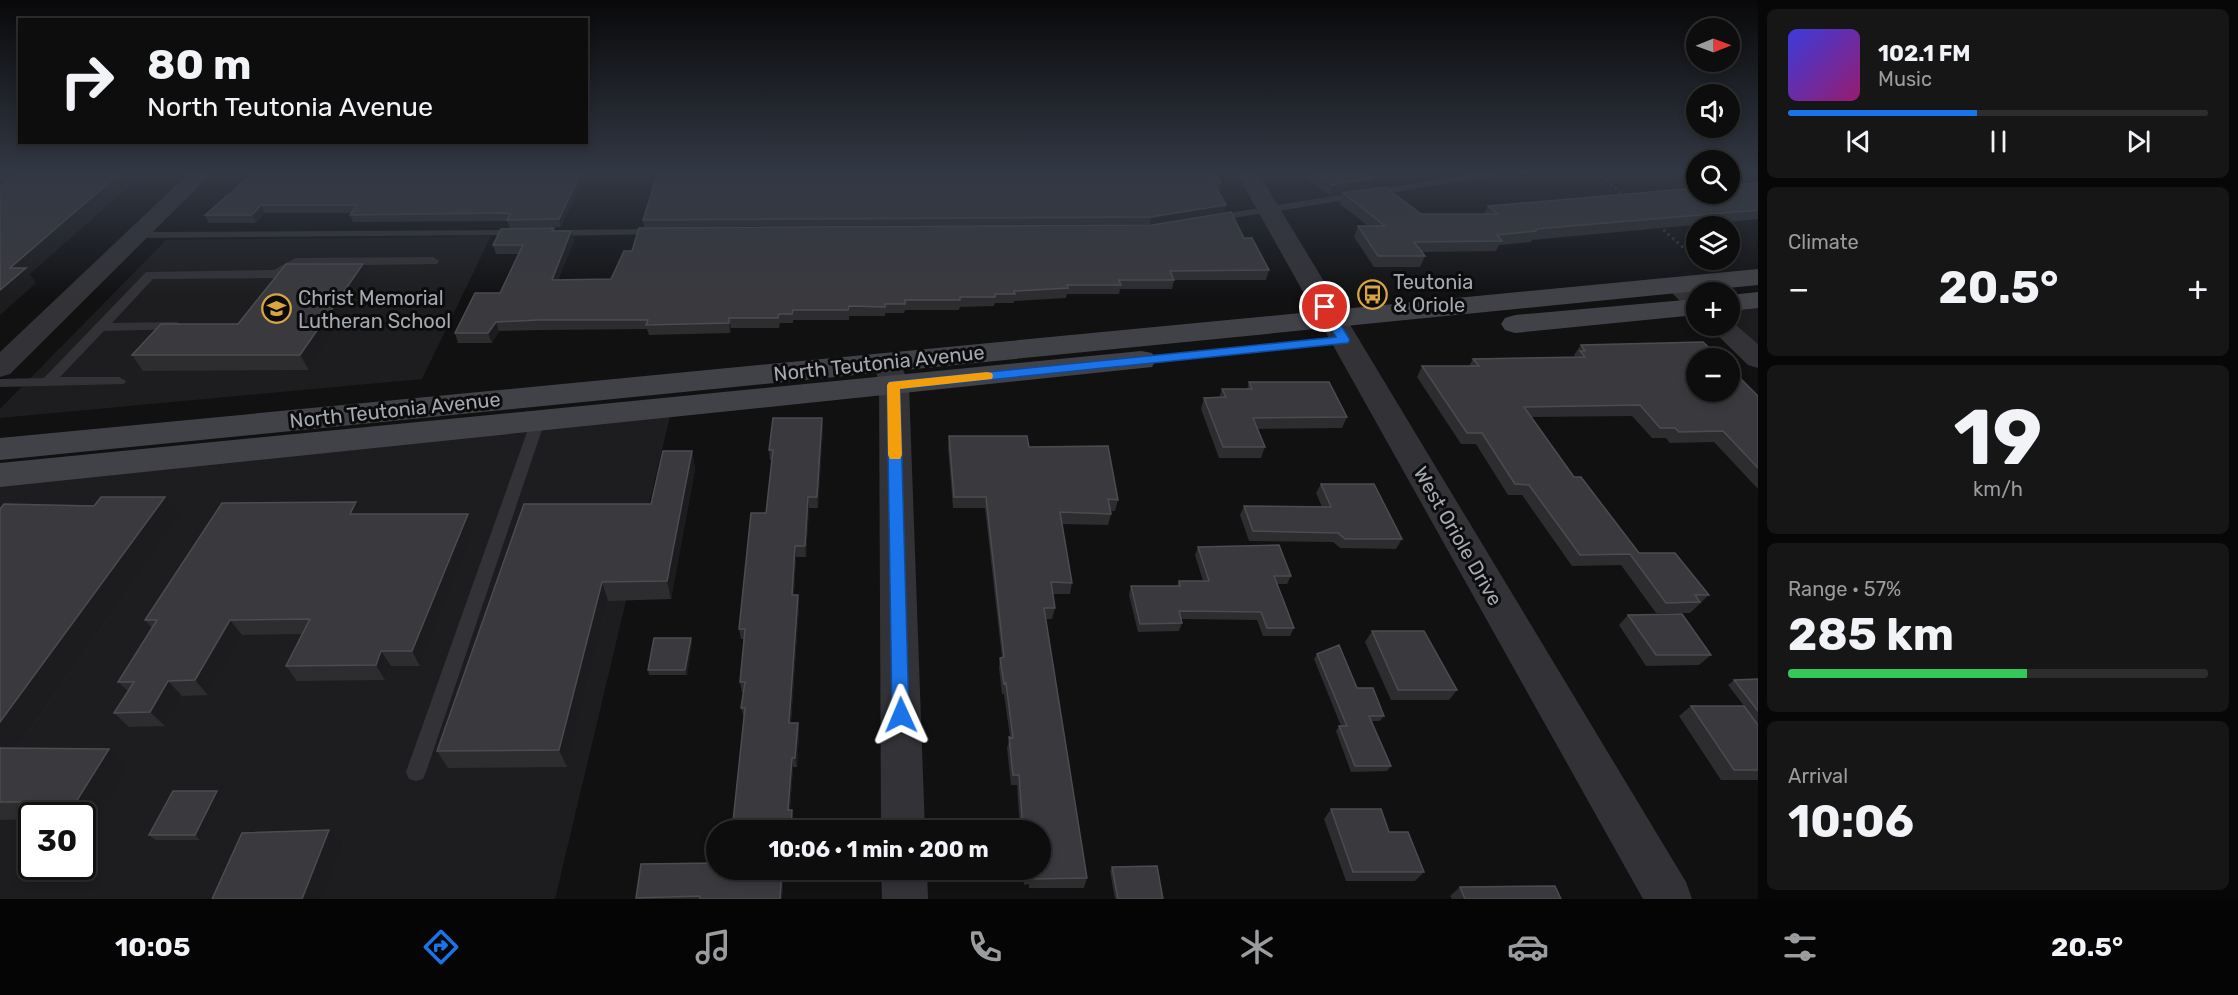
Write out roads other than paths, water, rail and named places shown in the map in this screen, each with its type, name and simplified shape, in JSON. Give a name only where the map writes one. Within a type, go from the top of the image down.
[{"type":"main road","name":"North Teutonia Avenue","points":[[1740,283],[1758,277]]},
{"type":"main road","name":"North Teutonia Avenue","points":[[0,449],[891,374],[1686,298]]},
{"type":"main road","points":[[1740,302],[1758,300]]},
{"type":"main road","name":"North Teutonia Avenue","points":[[0,476],[538,421],[891,374]]},
{"type":"street","points":[[0,368],[159,214]]},
{"type":"street","name":"West Oriole Drive","points":[[1271,214],[1669,899]]},
{"type":"street","points":[[1733,336],[1758,359]]},
{"type":"street","points":[[891,374],[903,820]]},
{"type":"street","points":[[904,880],[904,899]]},
{"type":"lane","points":[[1208,219],[1238,214]]},
{"type":"lane","points":[[264,291],[278,274],[295,262],[338,248],[533,233],[671,232]]},
{"type":"lane","points":[[138,235],[338,248],[433,261]]},
{"type":"lane","points":[[48,382],[150,275],[278,274]]},
{"type":"lane","points":[[101,327],[192,326]]},
{"type":"lane","points":[[0,383],[119,381]]},
{"type":"lane","points":[[416,772],[538,421]]},
{"type":"place","name":"Teutonia & Oriole","points":[[1372,294]]},
{"type":"place","name":"Christ Memorial Lutheran School","points":[[277,309]]}]
